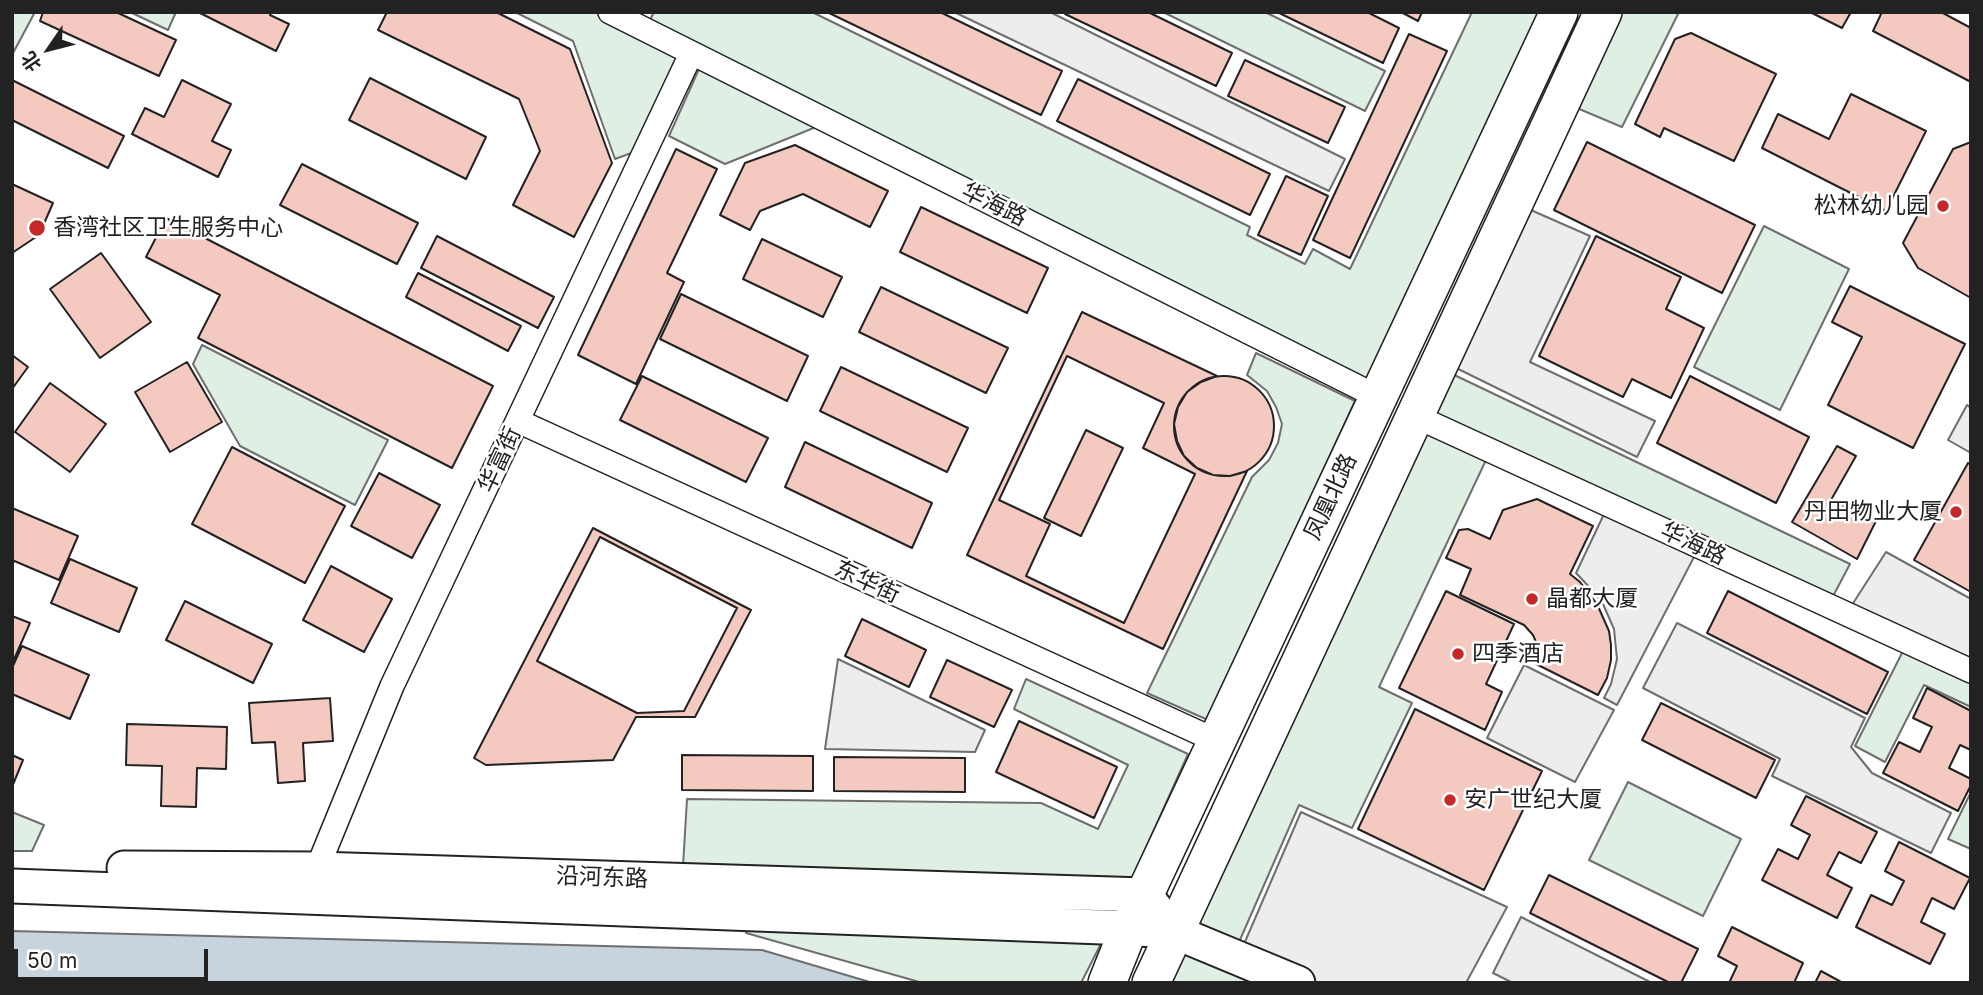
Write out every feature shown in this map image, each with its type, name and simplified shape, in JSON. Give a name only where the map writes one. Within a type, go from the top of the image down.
[{"type":"main road","name":"凤凰北路","points":[[1107,983],[1129,928],[1559,12]]},
{"type":"main road","name":"凤凰北路","points":[[1152,983],[1604,12]]},
{"type":"street","name":"华海路","points":[[610,12],[1378,397]]},
{"type":"street","name":"华富街","points":[[317,869],[392,686],[691,54]]},
{"type":"street","name":"华海路","points":[[1415,416],[1971,671]]},
{"type":"street","name":"东华街","points":[[518,421],[1217,741]]},
{"type":"street","name":"沿河东路","points":[[12,867],[317,869],[1145,895],[1175,932]]},
{"type":"street","name":"沿河东路","points":[[12,886],[1129,928],[1175,932],[1298,983]]},
{"type":"green space","points":[[12,12],[35,12],[12,55]]},
{"type":"green space","points":[[130,12],[176,12],[168,30]]},
{"type":"green space","points":[[515,12],[596,12],[682,57],[637,151],[615,159],[573,41]]},
{"type":"green space","points":[[654,12],[812,12],[1250,227],[1247,235],[1305,264],[1313,249],[1350,269],[1472,12],[1547,12],[1372,385],[650,20]]},
{"type":"green space","points":[[1163,12],[1265,12],[1385,71],[1365,111]]},
{"type":"green space","points":[[1605,12],[1679,12],[1622,127],[1565,103]]},
{"type":"green space","points":[[699,69],[816,127],[725,164],[669,136]]},
{"type":"green space","points":[[1764,226],[1849,269],[1780,410],[1694,367]]},
{"type":"green space","points":[[202,345],[388,440],[355,505],[240,446],[193,364]]},
{"type":"green space","points":[[1256,353],[1355,401],[1208,720],[1147,693],[1252,477],[1269,460],[1278,443],[1282,424],[1276,407],[1267,391],[1247,375]]},
{"type":"green space","points":[[1446,371],[1850,564],[1831,600],[1425,412]]},
{"type":"green space","points":[[1416,426],[1486,460],[1379,687],[1412,703],[1352,828],[1299,805],[1236,949],[1184,926]]},
{"type":"green space","points":[[1904,649],[1971,680],[1971,707],[1924,685],[1885,762],[1855,746]]},
{"type":"green space","points":[[1026,679],[1188,754],[1123,899],[683,866],[687,799],[1041,803],[1098,829],[1128,765],[1014,709]]},
{"type":"green space","points":[[1628,782],[1741,839],[1703,916],[1589,860]]},
{"type":"green space","points":[[1971,792],[1971,849],[1948,839]]},
{"type":"green space","points":[[12,812],[44,825],[32,851],[12,851]]},
{"type":"green space","points":[[748,904],[1110,926],[1081,983],[923,983],[746,933]]},
{"type":"green space","points":[[1178,939],[1281,983],[1157,983]]},
{"type":"shaded area","points":[[954,12],[1050,12],[1345,159],[1329,191]]},
{"type":"shaded area","points":[[1517,204],[1590,236],[1530,362],[1655,421],[1637,457],[1446,363]]},
{"type":"shaded area","points":[[1967,405],[1971,408],[1971,453],[1948,440]]},
{"type":"shaded area","points":[[1605,512],[1694,557],[1617,705],[1604,698],[1611,684],[1617,659],[1614,629],[1603,604],[1576,573]]},
{"type":"shaded area","points":[[1886,552],[1971,599],[1971,663],[1850,608]]},
{"type":"shaded area","points":[[1677,623],[1865,718],[1851,747],[1872,773],[1951,813],[1931,853],[1772,776],[1780,759],[1643,688]]},
{"type":"shaded area","points":[[838,659],[985,730],[975,752],[825,749]]},
{"type":"shaded area","points":[[1524,665],[1614,710],[1575,782],[1487,738]]},
{"type":"shaded area","points":[[1301,812],[1507,907],[1466,983],[1318,983],[1241,951]]},
{"type":"shaded area","points":[[1521,917],[1652,983],[1513,983],[1493,973]]},
{"type":"shaded area","points":[[12,931],[762,950],[873,983],[12,983]]},
{"type":"building","points":[[43,12],[116,12],[176,40],[159,76],[40,21]]},
{"type":"building","points":[[198,12],[271,12],[270,15],[289,24],[276,51]]},
{"type":"building","points":[[387,12],[496,12],[570,49],[612,163],[574,237],[513,205],[540,151],[519,99],[378,30]]},
{"type":"building","points":[[827,12],[940,12],[1062,71],[1041,115]]},
{"type":"building","points":[[1148,12],[1232,53],[1216,86],[1065,14]]},
{"type":"building","points":[[1277,12],[1367,12],[1399,28],[1383,63]]},
{"type":"building","points":[[1401,12],[1422,12],[1418,21]]},
{"type":"building","points":[[1810,12],[1851,12],[1842,28]]},
{"type":"building","points":[[1882,12],[1941,12],[1971,28],[1971,82],[1873,31]]},
{"type":"building","points":[[1691,33],[1776,74],[1734,161],[1664,128],[1660,137],[1635,124],[1675,39]]},
{"type":"building","points":[[1409,34],[1447,51],[1350,258],[1313,240]]},
{"type":"building","points":[[1245,60],[1345,107],[1328,143],[1228,96]]},
{"type":"building","points":[[370,78],[486,137],[466,179],[349,120]]},
{"type":"building","points":[[1078,79],[1270,174],[1250,215],[1057,121]]},
{"type":"building","points":[[12,80],[124,136],[108,168],[12,120]]},
{"type":"building","points":[[182,80],[231,104],[212,141],[231,150],[218,177],[132,134],[145,108],[164,117]]},
{"type":"building","points":[[1851,94],[1926,131],[1886,211],[1762,148],[1778,114],[1829,139]]},
{"type":"building","points":[[1587,142],[1755,225],[1722,293],[1554,210]]},
{"type":"building","name":"松林幼儿园","points":[[1971,142],[1971,298],[1918,268],[1903,243],[1953,149]]},
{"type":"building","points":[[795,145],[888,191],[870,227],[803,194],[760,211],[750,230],[720,215],[745,163]]},
{"type":"building","points":[[676,149],[717,169],[667,273],[684,282],[636,384],[578,355]]},
{"type":"building","points":[[302,164],[418,223],[397,264],[280,205]]},
{"type":"building","points":[[1286,176],[1328,196],[1301,255],[1258,235]]},
{"type":"building","points":[[12,184],[53,203],[39,235],[12,253]]},
{"type":"building","points":[[921,207],[1048,268],[1027,313],[900,252]]},
{"type":"building","points":[[166,218],[493,386],[452,468],[198,338],[220,295],[146,257]]},
{"type":"building","points":[[437,236],[554,297],[538,328],[421,268]]},
{"type":"building","points":[[1596,236],[1681,277],[1666,309],[1704,328],[1671,398],[1632,379],[1623,397],[1539,356]]},
{"type":"building","points":[[762,239],[842,277],[823,317],[743,279]]},
{"type":"building","points":[[101,253],[151,322],[100,358],[50,289]]},
{"type":"building","points":[[418,273],[521,326],[508,351],[406,297]]},
{"type":"building","points":[[1850,286],[1965,344],[1913,448],[1828,405],[1862,337],[1832,322]]},
{"type":"building","points":[[881,287],[1008,348],[986,393],[859,332]]},
{"type":"building","points":[[681,294],[808,356],[787,401],[660,339]]},
{"type":"building","points":[[1082,312],[1217,376],[1201,382],[1187,392],[1178,407],[1174,424],[1177,441],[1184,456],[1197,468],[1213,475],[1230,476],[1247,471],[1163,649],[967,555]]},
{"type":"building","points":[[12,355],[28,367],[12,389]]},
{"type":"building","points":[[1067,356],[1164,403],[1143,448],[1195,474],[1124,623],[1026,576],[1050,524],[999,500]]},
{"type":"building","points":[[187,362],[222,422],[170,452],[135,392]]},
{"type":"building","points":[[841,367],[968,428],[947,472],[820,411]]},
{"type":"building","points":[[642,376],[768,438],[746,482],[620,420]]},
{"type":"building","points":[[1224,376],[1243,380],[1259,391],[1270,407],[1274,426],[1270,445],[1259,461],[1243,472],[1224,476],[1205,472],[1189,461],[1178,445],[1174,426],[1178,407],[1189,391],[1205,380]]},
{"type":"building","points":[[1690,376],[1809,437],[1776,503],[1657,443]]},
{"type":"building","points":[[50,383],[106,424],[70,472],[15,432]]},
{"type":"building","points":[[1086,430],[1123,448],[1081,536],[1044,518]]},
{"type":"building","points":[[805,442],[932,503],[912,548],[785,487]]},
{"type":"building","points":[[1837,446],[1856,456],[1831,500],[1876,521],[1857,559],[1792,522]]},
{"type":"building","points":[[232,447],[345,506],[305,583],[192,524]]},
{"type":"building","name":"丹田物业大厦","points":[[1968,463],[1971,465],[1971,592],[1914,560]]},
{"type":"building","points":[[379,473],[440,505],[412,558],[351,526]]},
{"type":"building","name":"晶都大厦","points":[[1537,499],[1593,526],[1570,574],[1597,604],[1609,631],[1611,660],[1607,678],[1598,695],[1536,664],[1538,653],[1533,635],[1524,625],[1460,595],[1471,569],[1446,558],[1459,530],[1468,529],[1490,539],[1503,510]]},
{"type":"building","points":[[12,508],[78,536],[59,580],[12,560]]},
{"type":"building","points":[[593,528],[751,610],[695,717],[636,717],[613,760],[486,765],[474,758]]},
{"type":"building","points":[[600,537],[737,608],[684,711],[637,713],[537,661]]},
{"type":"building","points":[[70,559],[137,588],[119,632],[51,603]]},
{"type":"building","points":[[331,566],[392,599],[364,652],[303,620]]},
{"type":"building","name":"四季酒店","points":[[1446,591],[1514,624],[1486,684],[1502,692],[1485,730],[1399,688]]},
{"type":"building","points":[[1728,591],[1888,672],[1867,714],[1707,633]]},
{"type":"building","points":[[185,601],[272,644],[253,683],[166,640]]},
{"type":"building","points":[[12,616],[30,623],[12,664]]},
{"type":"building","points":[[862,619],[926,650],[909,687],[845,656]]},
{"type":"building","points":[[22,646],[89,675],[70,719],[12,694],[12,668]]},
{"type":"building","points":[[947,660],[1012,690],[994,727],[930,697]]},
{"type":"building","points":[[1927,688],[1971,711],[1971,750],[1960,745],[1949,768],[1971,779],[1971,785],[1958,811],[1883,773],[1899,742],[1920,752],[1932,727],[1913,718]]},
{"type":"building","points":[[330,698],[333,741],[303,743],[305,781],[278,783],[275,742],[252,743],[249,703]]},
{"type":"building","points":[[1661,703],[1775,760],[1756,798],[1642,740]]},
{"type":"building","name":"安广世纪大厦","points":[[1415,709],[1542,771],[1484,890],[1358,829]]},
{"type":"building","points":[[1019,721],[1117,767],[1094,818],[996,772]]},
{"type":"building","points":[[127,724],[227,727],[226,769],[197,768],[196,807],[161,806],[162,766],[126,765]]},
{"type":"building","points":[[12,755],[23,760],[12,787]]},
{"type":"building","points":[[682,755],[813,756],[813,791],[682,790]]},
{"type":"building","points":[[834,757],[965,758],[965,792],[834,791]]},
{"type":"building","points":[[1806,796],[1877,832],[1861,863],[1839,852],[1827,875],[1852,888],[1837,918],[1762,880],[1778,849],[1798,859],[1810,835],[1791,825]]},
{"type":"building","points":[[1899,842],[1970,878],[1954,909],[1932,898],[1921,922],[1945,934],[1930,964],[1856,927],[1871,895],[1892,905],[1904,881],[1885,871]]},
{"type":"building","points":[[1549,875],[1698,949],[1681,983],[1670,983],[1530,913]]},
{"type":"building","points":[[1732,927],[1803,963],[1794,983],[1729,983],[1737,966],[1718,956]]},
{"type":"building","points":[[1821,971],[1843,983],[1815,983]]},
{"type":"place","name":"松林幼儿园","points":[[1943,206]]},
{"type":"place","name":"香湾社区卫生服务中心","points":[[37,228]]},
{"type":"place","name":"丹田物业大厦","points":[[1956,512]]},
{"type":"place","name":"晶都大厦","points":[[1532,599]]},
{"type":"place","name":"四季酒店","points":[[1458,654]]},
{"type":"place","name":"安广世纪大厦","points":[[1450,800]]}]
